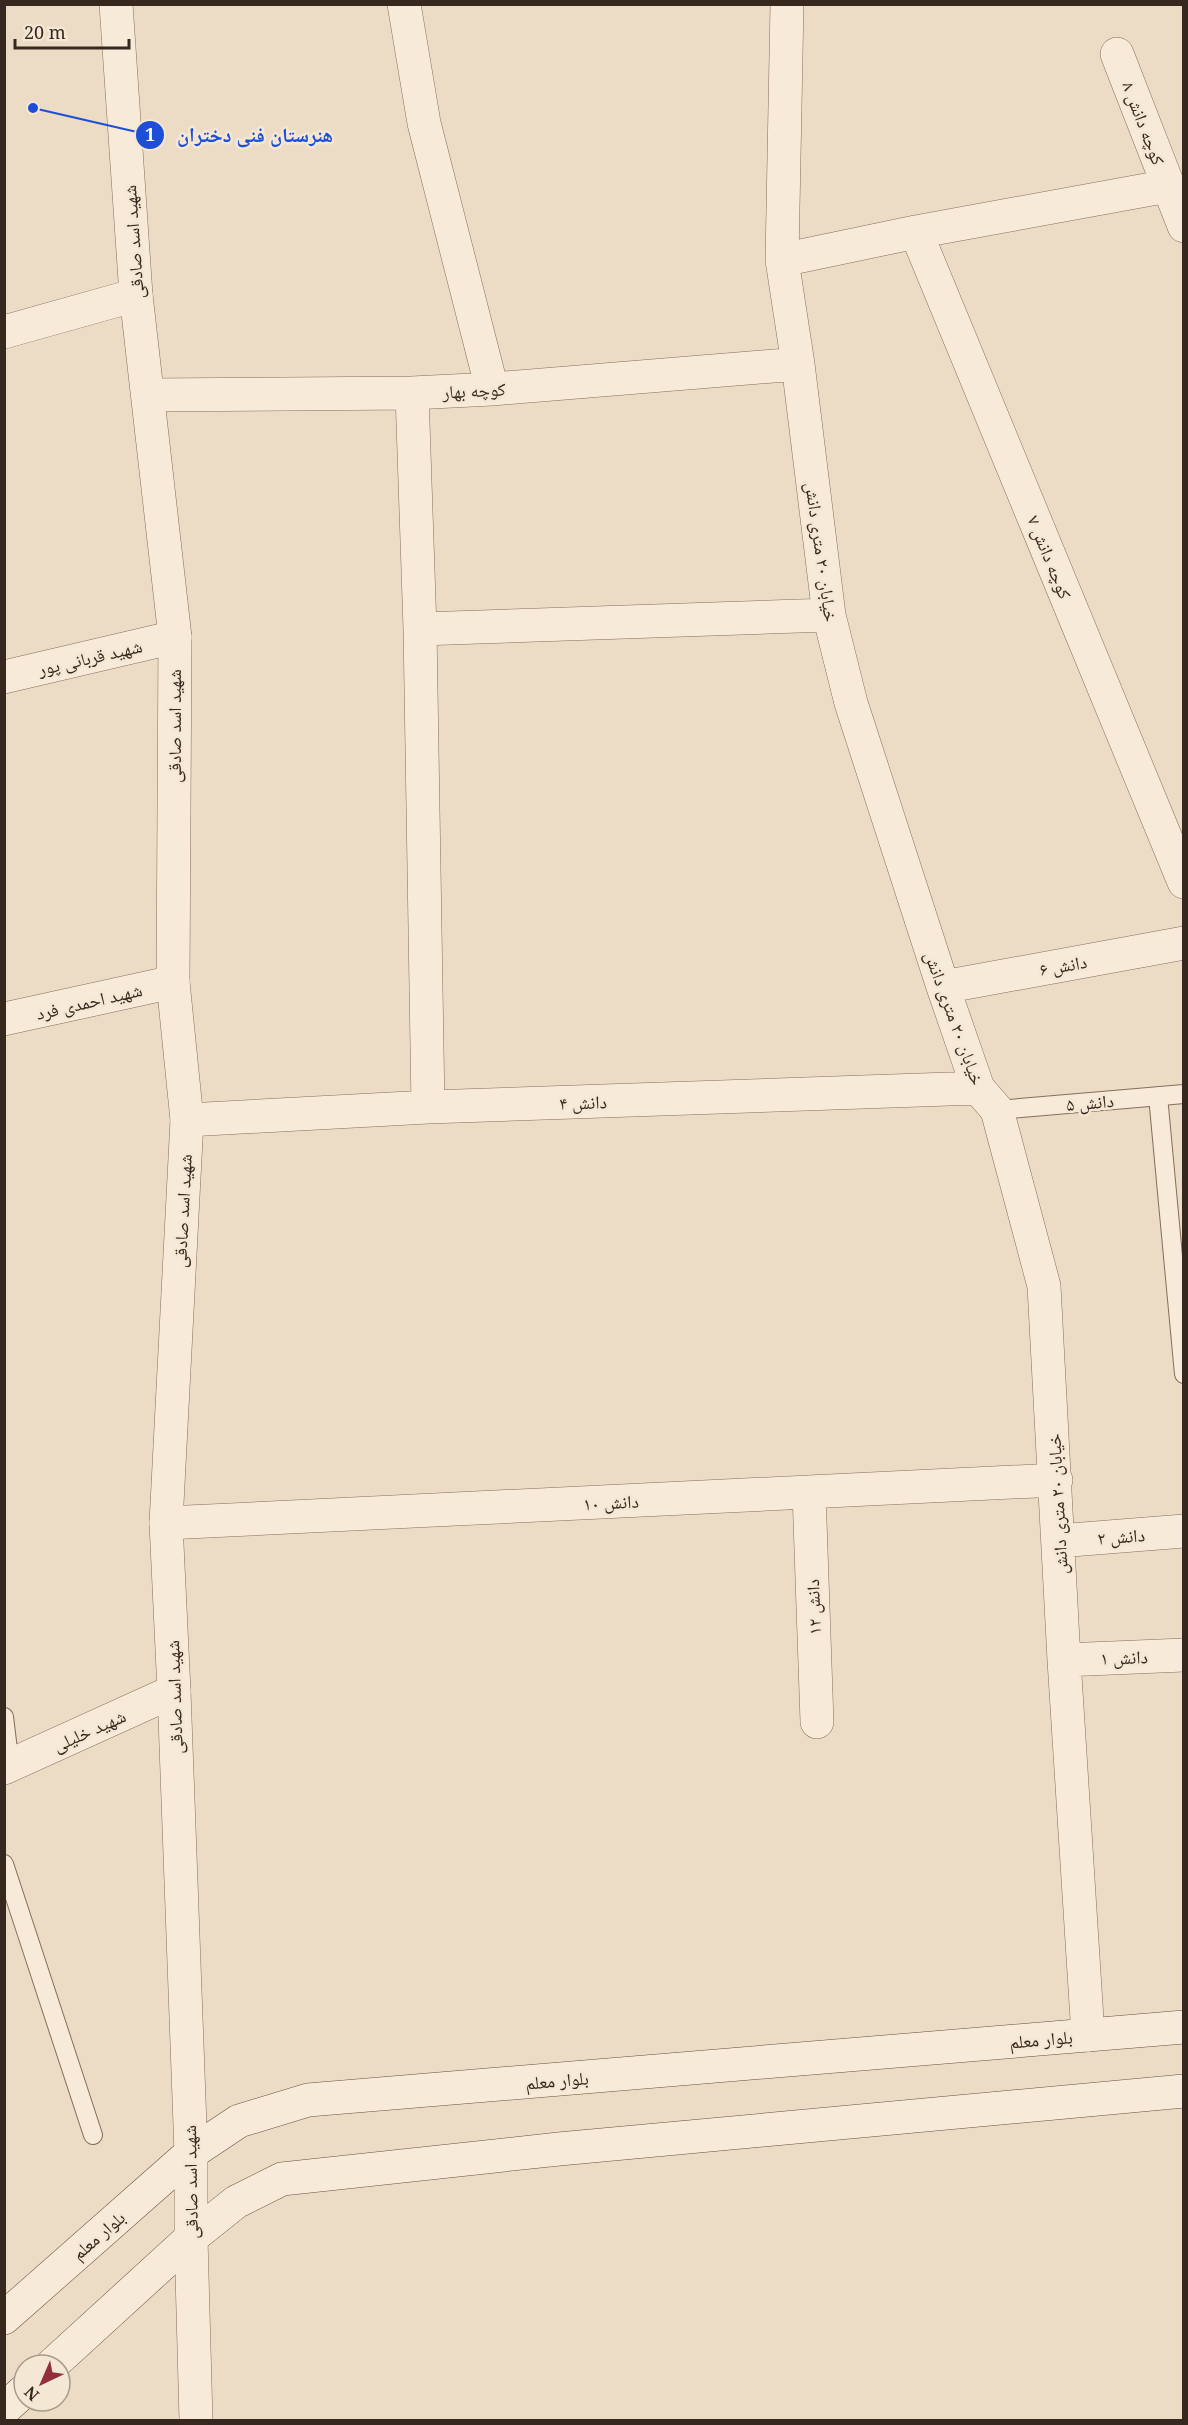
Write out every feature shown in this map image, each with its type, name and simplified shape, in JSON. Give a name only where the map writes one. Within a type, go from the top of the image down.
[{"type":"street","name":"شهید اسد صادقی","points":[[116,4],[136,295],[175,637],[173,982],[187,1120],[166,1523],[191,2153],[196,2421]]},
{"type":"street","points":[[404,4],[424,123],[492,389]]},
{"type":"street","name":"خیابان ۲۰ متری دانش","points":[[787,4],[782,260],[798,364],[829,615],[851,703],[943,987],[988,1099],[1044,1286],[1064,1660],[1088,2035]]},
{"type":"street","name":"کوچه دانش ۸","points":[[1117,54],[1184,226]]},
{"type":"street","points":[[782,260],[916,232],[1168,186]]},
{"type":"street","name":"کوچه دانش ۷","points":[[916,232],[1184,882]]},
{"type":"street","points":[[4,332],[136,295]]},
{"type":"street","name":"کوچه بهار","points":[[149,395],[412,393],[492,389],[798,364]]},
{"type":"street","points":[[412,393],[420,629],[429,1107]]},
{"type":"street","points":[[420,629],[829,615]]},
{"type":"street","name":"شهید قربانی پور","points":[[4,677],[175,637]]},
{"type":"street","name":"دانش ۶","points":[[943,987],[1184,943]]},
{"type":"street","name":"شهید احمدی فرد","points":[[4,1019],[173,982]]},
{"type":"street","name":"دانش ۴","points":[[187,1120],[429,1107],[988,1099]]},
{"type":"street","name":"دانش ۱۰","points":[[166,1523],[1056,1480]]},
{"type":"street","name":"دانش ۱۲","points":[[809,1492],[817,1722]]},
{"type":"street","name":"دانش ۲","points":[[1058,1541],[1184,1531]]},
{"type":"street","name":"دانش ۱","points":[[1064,1660],[1184,1655]]},
{"type":"street","name":"شهید خلیلی","points":[[7,1767],[174,1691]]},
{"type":"street","name":"بلوار معلم","points":[[4,2318],[191,2153],[239,2121],[308,2100],[1184,2027]]},
{"type":"street","points":[[65,2353],[191,2238],[236,2202],[282,2179],[559,2149],[1184,2091]]},
{"type":"lane","name":"دانش ۵","points":[[988,1099],[1184,1094]]},
{"type":"lane","points":[[1158,1096],[1184,1374]]},
{"type":"lane","points":[[4,1717],[7,1767]]},
{"type":"lane","points":[[4,1864],[93,2136]]},
{"type":"place","name":"هنرستان فنی دختران","points":[[33,108]]}]
